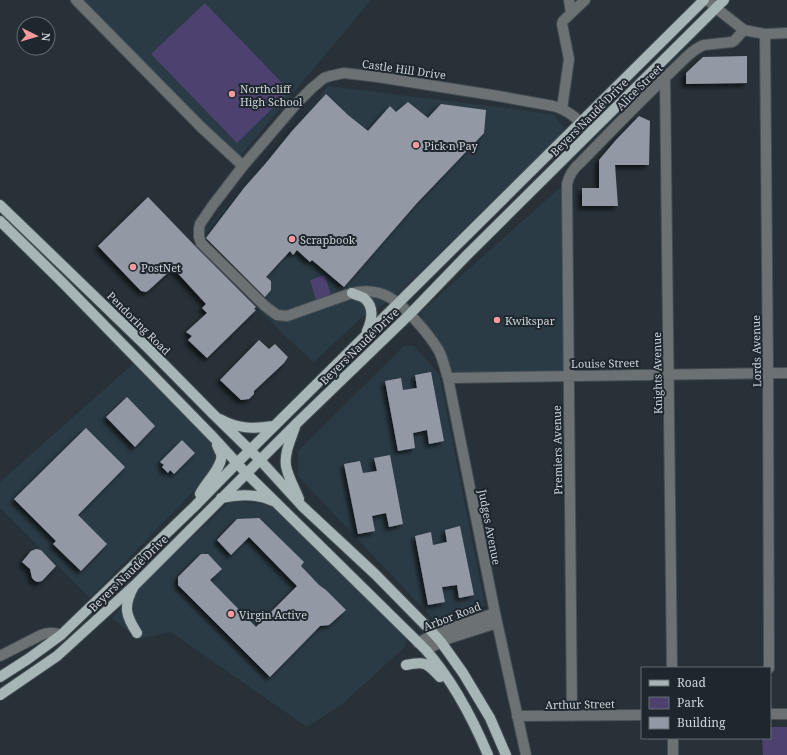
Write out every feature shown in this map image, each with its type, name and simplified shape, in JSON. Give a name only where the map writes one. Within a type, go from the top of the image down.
[{"type":"main road","name":"Beyers Naudé Drive","points":[[0,677],[61,635],[197,503],[236,462],[399,303],[704,0]]},
{"type":"main road","name":"Beyers Naudé Drive","points":[[0,695],[57,656],[135,585],[246,473],[410,314],[590,132],[724,0]]},
{"type":"main road","name":"Pendoring Road","points":[[0,205],[148,348],[260,460]]},
{"type":"main road","points":[[0,221],[215,439],[246,473],[426,650],[458,693],[471,717],[488,755]]},
{"type":"main road","points":[[352,294],[363,297],[370,304],[372,315],[371,323],[366,335]]},
{"type":"main road","points":[[212,413],[226,422],[248,428],[273,426]]},
{"type":"main road","points":[[297,423],[288,445],[286,463],[302,506]]},
{"type":"main road","points":[[197,503],[204,487],[221,461],[221,455],[215,439]]},
{"type":"main road","points":[[260,460],[302,506],[375,574],[441,642],[463,673],[490,718],[506,755]]},
{"type":"main road","points":[[221,498],[248,494],[267,498],[278,504]]},
{"type":"main road","points":[[135,585],[129,596],[127,610],[129,621],[137,633]]},
{"type":"main road","points":[[61,635],[67,636],[76,631],[95,612],[103,609],[108,610]]},
{"type":"main road","points":[[406,665],[418,663],[426,664],[432,668],[446,684],[458,693]]},
{"type":"street","points":[[76,0],[201,127],[243,166]]},
{"type":"street","points":[[569,0],[571,13]]},
{"type":"street","points":[[562,109],[569,59],[562,24],[563,21],[585,0]]},
{"type":"street","points":[[708,0],[744,30],[765,34],[787,33]]},
{"type":"street","name":"Alice Street","points":[[567,184],[570,176],[580,162],[694,50],[700,46],[708,44],[732,42],[744,30]]},
{"type":"street","name":"Lords Avenue","points":[[765,34],[769,667]]},
{"type":"street","name":"Castle Hill Drive","points":[[410,314],[399,303],[381,294],[371,291],[361,291],[287,316],[279,316],[265,306],[202,243],[199,233],[200,224],[243,166],[297,103],[324,78],[344,73],[405,81],[553,106],[572,115],[590,132]]},
{"type":"street","name":"Knights Avenue","points":[[665,78],[672,667]]},
{"type":"street","name":"Premiers Avenue","points":[[567,184],[572,716]]},
{"type":"street","name":"Judges Avenue","points":[[410,314],[434,343],[441,357],[448,378],[497,623],[526,755]]},
{"type":"street","name":"Louise Street","points":[[448,378],[787,373]]},
{"type":"street","name":"Arbor Road","points":[[418,643],[434,634],[495,612]]},
{"type":"street","name":"Arbor Road","points":[[426,650],[441,642],[497,623]]},
{"type":"street","points":[[0,656],[41,635],[48,633],[61,635]]},
{"type":"street","points":[[771,714],[787,714]]},
{"type":"street","name":"Arthur Street","points":[[517,716],[641,715]]},
{"type":"street","points":[[673,739],[673,755]]},
{"type":"shaded area","name":"Northcliff High School","points":[[77,0],[371,0],[237,160]]},
{"type":"shaded area","points":[[328,86],[553,114],[564,128],[558,137],[392,299],[362,317],[314,362],[286,337],[196,241]]},
{"type":"shaded area","points":[[564,184],[563,373],[449,377],[425,326],[421,312]]},
{"type":"shaded area","points":[[404,346],[414,346],[439,374],[485,606],[437,623],[298,476],[298,451]]},
{"type":"shaded area","points":[[133,364],[211,441],[216,456],[211,473],[90,598],[0,508],[0,482]]},
{"type":"shaded area","points":[[230,501],[275,505],[405,636],[405,647],[341,705],[307,727],[171,632],[138,639],[112,618],[130,597]]},
{"type":"green space","points":[[205,3],[290,91],[237,143],[151,54]]},
{"type":"green space","points":[[325,275],[331,295],[316,300],[310,280]]},
{"type":"green space","points":[[771,727],[787,727],[787,755],[763,755],[762,739],[771,739]]},
{"type":"building","points":[[747,56],[747,83],[686,84],[686,73],[703,57]]},
{"type":"building","points":[[326,94],[348,115],[368,131],[390,106],[396,112],[408,102],[428,118],[441,104],[486,110],[484,133],[417,203],[344,287],[312,260],[310,262],[297,250],[293,255],[290,251],[266,277],[271,281],[271,290],[265,297],[206,238],[244,188],[292,131]]},
{"type":"building","points":[[639,116],[650,121],[649,165],[615,165],[618,206],[582,206],[582,188],[599,188],[599,160]]},
{"type":"building","points":[[148,197],[256,307],[254,309],[256,310],[207,358],[188,340],[192,336],[186,332],[207,313],[202,308],[206,304],[173,268],[149,290],[146,292],[141,291],[98,246]]},
{"type":"building","points":[[259,340],[269,349],[275,344],[288,357],[284,363],[254,391],[254,394],[249,399],[241,400],[220,380]]},
{"type":"building","points":[[431,372],[444,441],[429,444],[427,430],[413,433],[415,448],[398,451],[385,381],[401,378],[403,390],[417,388],[415,375]]},
{"type":"building","points":[[127,397],[155,426],[135,447],[106,417]]},
{"type":"building","points":[[86,428],[125,467],[78,515],[107,544],[81,571],[53,544],[56,541],[14,499]]},
{"type":"building","points":[[182,440],[195,453],[174,474],[170,470],[168,473],[162,467],[164,465],[160,462]]},
{"type":"building","points":[[390,455],[403,524],[389,527],[386,513],[372,516],[375,531],[358,534],[344,464],[360,461],[363,473],[377,471],[374,458]]},
{"type":"building","points":[[259,518],[304,562],[301,566],[346,610],[329,625],[320,626],[270,677],[178,585],[178,577],[201,554],[208,554],[222,569],[210,580],[256,627],[297,586],[249,537],[231,555],[217,540],[237,519]]},
{"type":"building","points":[[460,526],[474,595],[459,598],[457,585],[442,587],[445,602],[428,605],[415,536],[431,532],[433,545],[447,542],[445,530]]},
{"type":"building","points":[[36,549],[41,550],[56,566],[42,581],[38,582],[32,578],[30,569],[22,562],[31,551]]},
{"type":"place","name":"Northcliff High School","points":[[232,94]]},
{"type":"place","name":"Pick n Pay","points":[[416,145]]},
{"type":"place","name":"Scrapbook","points":[[292,239]]},
{"type":"place","name":"PostNet","points":[[133,267]]},
{"type":"place","name":"Kwikspar","points":[[497,320]]},
{"type":"place","name":"Virgin Active","points":[[231,614]]}]
